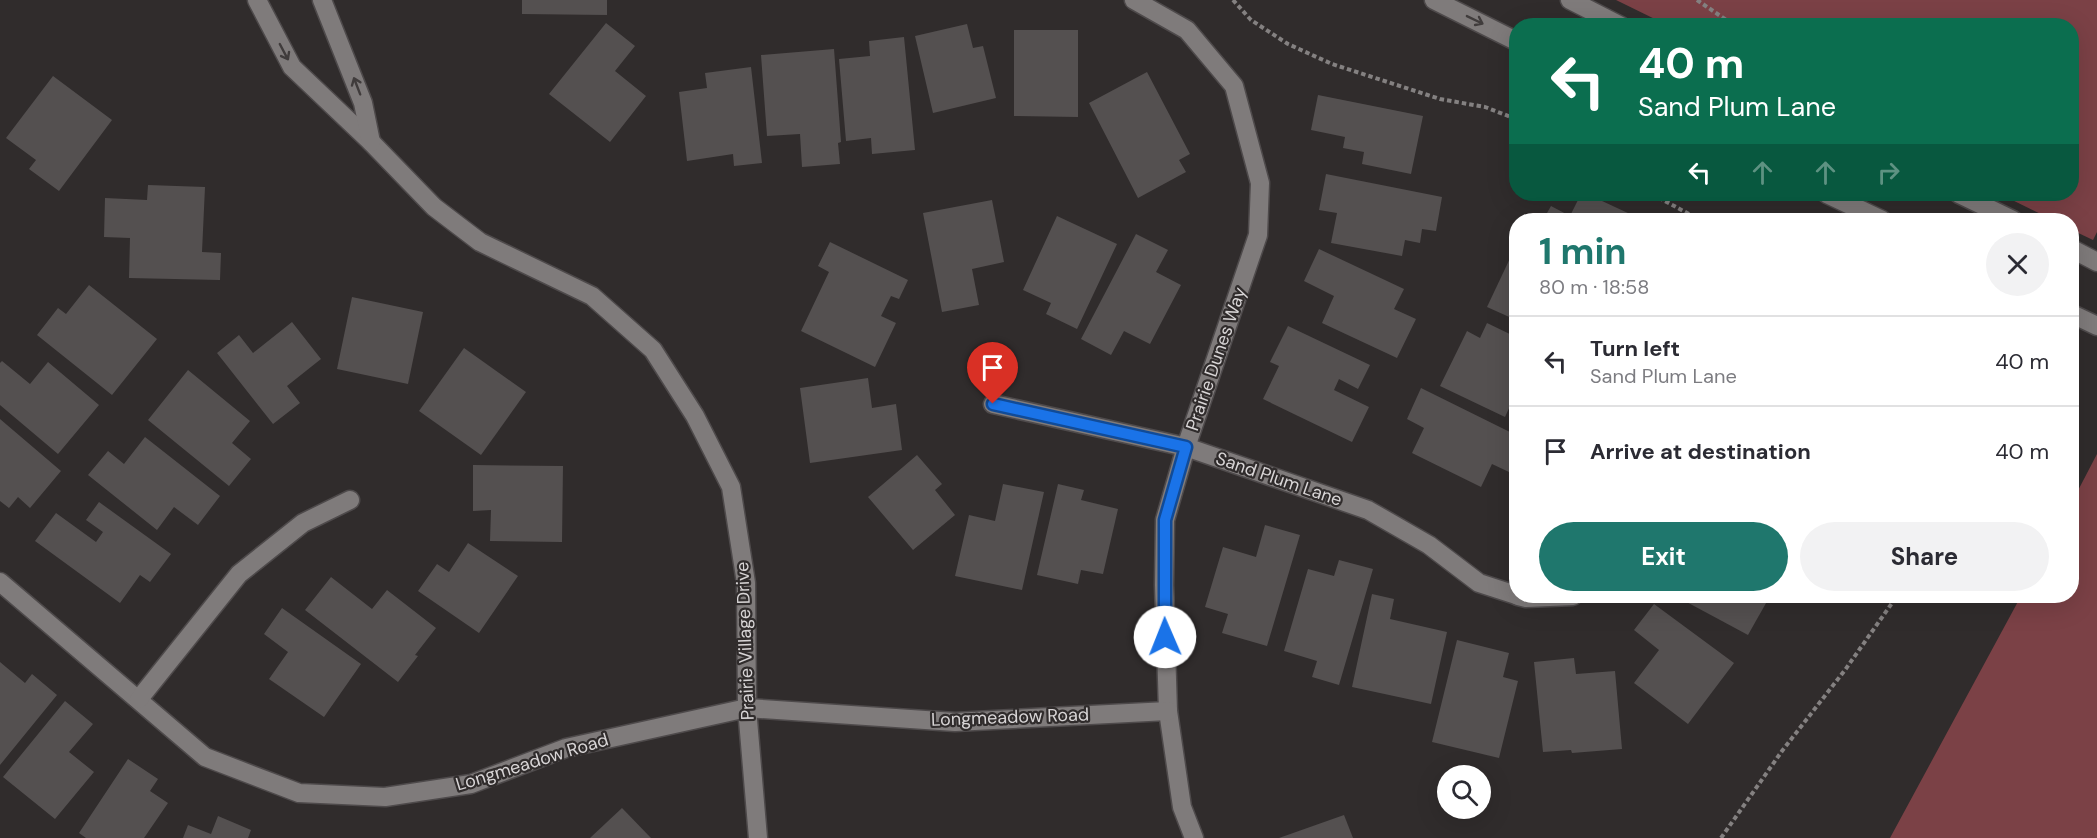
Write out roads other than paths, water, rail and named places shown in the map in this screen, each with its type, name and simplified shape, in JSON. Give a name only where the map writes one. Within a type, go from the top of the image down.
[{"type":"street","name":"Prairie Village Drive","points":[[257,0],[292,67],[372,142],[434,207],[480,242],[592,296],[653,350],[695,416],[731,487],[746,583],[747,708],[758,838]]},
{"type":"street","points":[[322,0],[363,103],[372,142]]},
{"type":"street","name":"Prairie Dunes Way","points":[[1134,0],[1186,30],[1234,86],[1260,183],[1258,235],[1186,447],[1165,520],[1164,585],[1168,711],[1182,807],[1194,838]]},
{"type":"street","points":[[1434,0],[1509,37]]},
{"type":"street","points":[[1569,0],[1605,18]]},
{"type":"street","points":[[1842,201],[1867,213]]},
{"type":"street","points":[[1974,201],[1998,213]]},
{"type":"street","points":[[2079,253],[2097,262]]},
{"type":"street","points":[[2079,317],[2097,326]]},
{"type":"street","name":"Sand Plum Lane","points":[[993,404],[1186,447],[1368,510],[1429,545],[1479,583],[1509,590]]},
{"type":"street","points":[[139,699],[239,574],[303,523],[350,500]]},
{"type":"street","name":"Longmeadow Road","points":[[0,582],[205,757],[299,793],[385,797],[471,784],[566,748],[747,708],[956,722],[1168,711]]}]
